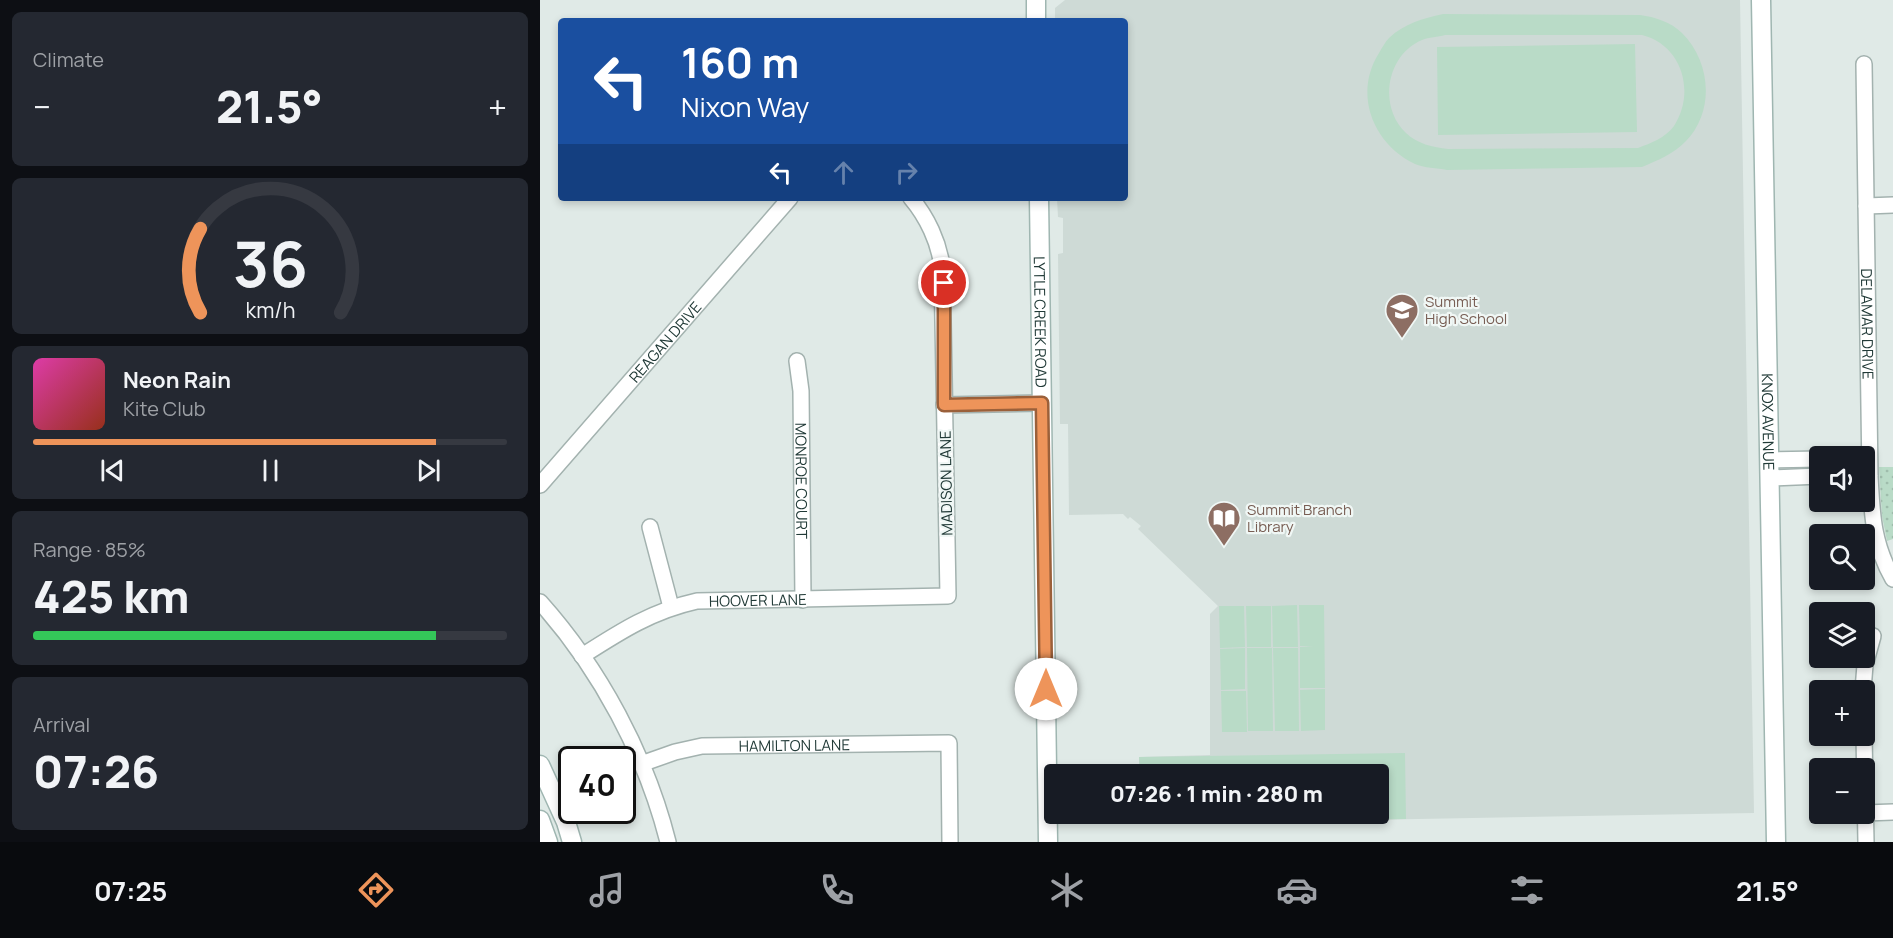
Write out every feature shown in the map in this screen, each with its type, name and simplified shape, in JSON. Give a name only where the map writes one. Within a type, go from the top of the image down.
[{"type":"street","points":[[1036,0],[1036,18]]},
{"type":"street","name":"KNOX AVENUE","points":[[1761,0],[1776,842]]},
{"type":"street","name":"DELAMAR DRIVE","points":[[1864,64],[1867,446]]},
{"type":"street","name":"REAGAN DRIVE","points":[[540,485],[787,201]]},
{"type":"street","name":"MADISON LANE","points":[[913,201],[929,226],[941,260],[944,283],[948,596]]},
{"type":"street","name":"LYTLE CREEK ROAD","points":[[1039,201],[1048,842]]},
{"type":"street","points":[[1866,206],[1893,205]]},
{"type":"street","name":"MONROE COURT","points":[[796,361],[801,391],[803,600]]},
{"type":"street","points":[[944,405],[1042,403]]},
{"type":"street","points":[[1769,469],[1809,461]]},
{"type":"street","points":[[1769,469],[1809,474]]},
{"type":"street","name":"DELAMAR DRIVE","points":[[1871,512],[1877,545],[1893,579]]},
{"type":"street","points":[[650,527],[672,607]]},
{"type":"street","name":"HOOVER LANE","points":[[582,656],[623,629],[672,607],[697,601],[948,596]]},
{"type":"street","points":[[540,602],[582,656],[625,728],[642,764],[668,842]]},
{"type":"street","name":"HAMILTON LANE","points":[[642,764],[675,752],[702,746],[949,743],[950,842]]},
{"type":"street","points":[[540,765],[566,822],[572,842]]},
{"type":"street","points":[[1875,813],[1893,812]]},
{"type":"street","points":[[540,820],[548,842]]},
{"type":"street","points":[[1865,824],[1866,842]]},
{"type":"shaded area","name":"Summit High School","points":[[1065,0],[1740,0],[1754,813],[1389,820],[1389,764],[1139,764],[1139,757],[1210,755],[1210,614],[1218,606],[1138,529],[1141,526],[1130,517],[1128,519],[1123,514],[1069,515],[1068,424],[1060,424],[1058,254],[1063,253],[1063,218],[1058,217],[1057,201],[1128,201],[1128,18],[1055,18],[1055,8]]},
{"type":"green space","points":[[1443,14],[1640,15],[1662,21],[1682,33],[1699,58],[1706,87],[1702,116],[1681,146],[1642,167],[1447,170],[1415,164],[1400,155],[1378,131],[1368,101],[1368,85],[1371,69],[1389,38],[1408,25]],"holes":[[[1445,35],[1642,35],[1656,40],[1676,59],[1684,85],[1684,99],[1681,113],[1674,126],[1658,140],[1638,148],[1448,149],[1426,144],[1410,137],[1397,122],[1392,110],[1389,96],[1394,69],[1400,57],[1410,47],[1425,39]]]},
{"type":"green space","points":[[1635,44],[1637,132],[1438,135],[1437,47]]},
{"type":"green space","points":[[1879,467],[1893,467],[1893,539],[1887,541],[1882,516]]},
{"type":"green space","points":[[1297,605],[1298,647],[1273,647],[1272,606]]},
{"type":"green space","points":[[1299,605],[1324,605],[1325,688],[1300,688],[1300,647],[1313,647],[1300,646]]},
{"type":"green space","points":[[1219,606],[1244,606],[1245,647],[1220,648]]},
{"type":"green space","points":[[1246,606],[1271,606],[1271,647],[1247,647]]},
{"type":"green space","points":[[1245,648],[1245,689],[1221,690],[1220,649]]},
{"type":"green space","points":[[1247,648],[1272,648],[1273,731],[1248,731]]},
{"type":"green space","points":[[1273,648],[1298,648],[1299,731],[1275,731]]},
{"type":"green space","points":[[1325,689],[1325,730],[1301,731],[1300,690]]},
{"type":"green space","points":[[1221,691],[1246,691],[1247,732],[1222,732]]},
{"type":"green space","points":[[1405,753],[1406,819],[1389,819],[1389,764],[1139,764],[1139,757]]},
{"type":"place","name":"Summit High School","points":[[1402,339]]},
{"type":"place","name":"Summit Branch Library","points":[[1224,547]]},
{"type":"route","points":[[944,283],[944,405],[1042,403],[1046,689]]}]
